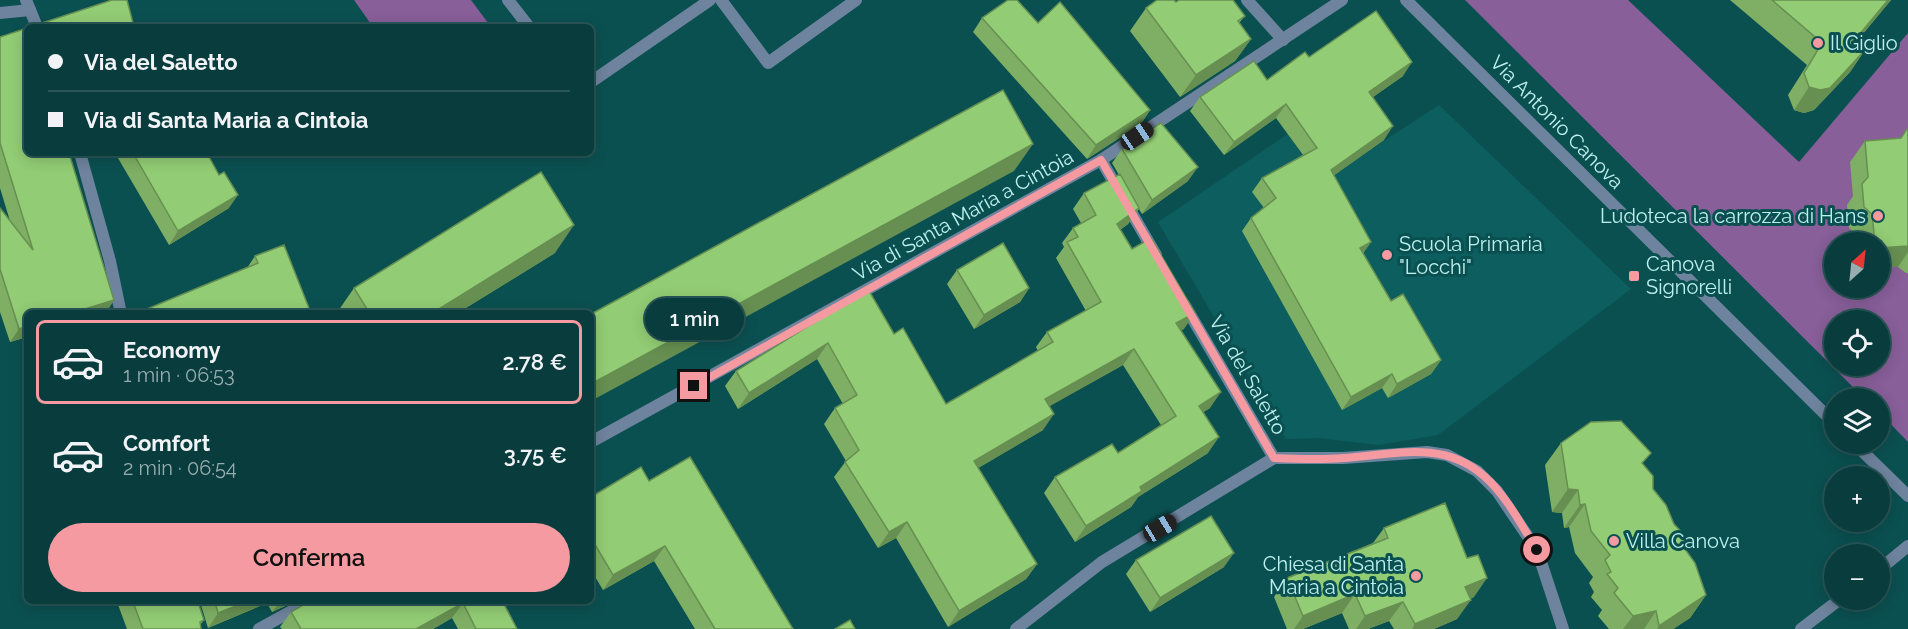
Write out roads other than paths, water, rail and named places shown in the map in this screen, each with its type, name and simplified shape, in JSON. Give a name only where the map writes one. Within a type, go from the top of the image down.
[{"type":"street","points":[[508,0],[527,24]]},
{"type":"street","points":[[594,80],[710,0]]},
{"type":"street","points":[[721,0],[768,63],[855,0]]},
{"type":"street","points":[[1247,0],[1283,40]]},
{"type":"street","name":"Via di Santa Maria a Cintoia","points":[[594,440],[1101,160],[1342,0]]},
{"type":"street","name":"Via Antonio Canova","points":[[1406,0],[1824,413]]},
{"type":"street","points":[[0,13],[28,5],[36,24]]},
{"type":"street","points":[[81,156],[110,261],[120,310]]},
{"type":"street","points":[[1101,160],[1160,263]]},
{"type":"street","name":"Via del Saletto","points":[[1178,294],[1274,458],[1343,458],[1428,452],[1447,455],[1478,471],[1497,491],[1537,550],[1563,629]]},
{"type":"street","points":[[1866,454],[1908,496]]},
{"type":"street","points":[[1016,629],[1102,562],[1274,458]]},
{"type":"street","points":[[1890,560],[1908,546]]},
{"type":"street","points":[[259,629],[304,604]]},
{"type":"street","points":[[1801,629],[1826,610]]},
{"type":"place","name":"Il Giglio","points":[[1818,43]]},
{"type":"place","name":"Ludoteca la carrozza di Hans","points":[[1878,216]]},
{"type":"place","name":"Scuola Primaria \"Locchi\"","points":[[1387,255]]},
{"type":"place","name":"Canova Signorelli","points":[[1634,276]]},
{"type":"place","name":"Villa Canova","points":[[1614,541]]},
{"type":"place","name":"Chiesa di Santa Maria a Cintoia","points":[[1416,576]]}]
